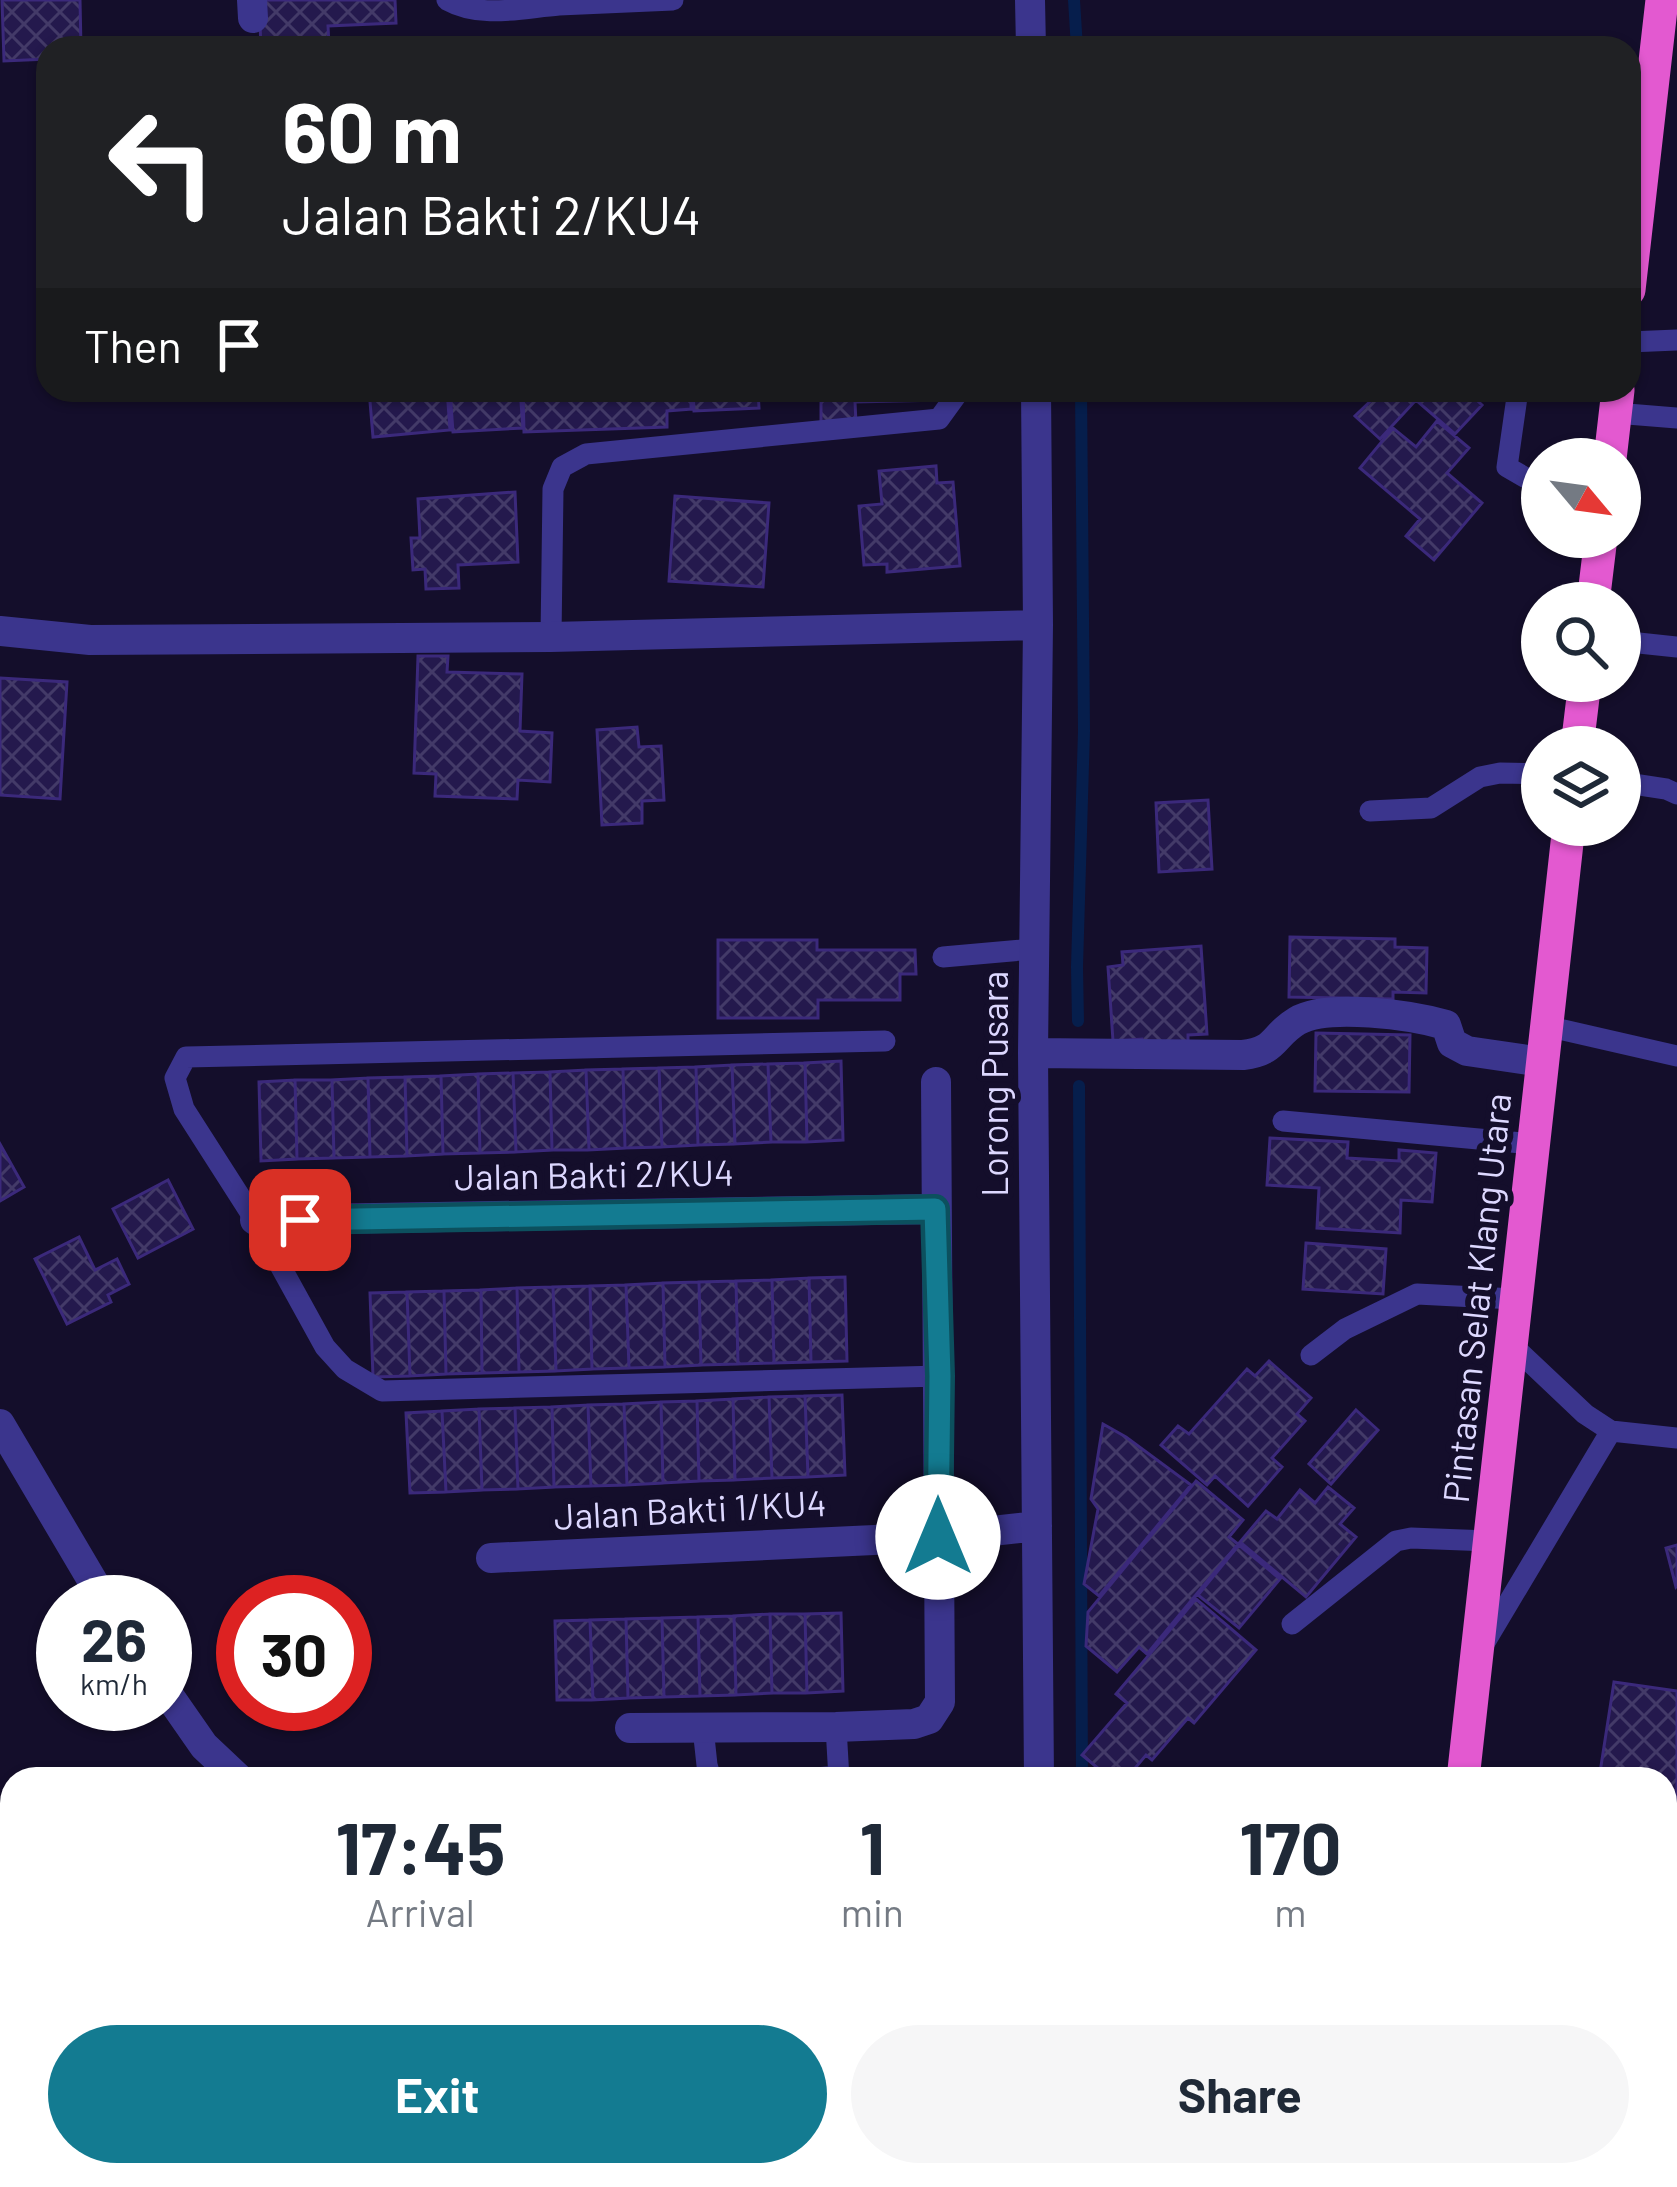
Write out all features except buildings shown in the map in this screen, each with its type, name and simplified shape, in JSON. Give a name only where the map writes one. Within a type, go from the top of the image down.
[{"type":"highway","points":[[1641,185],[1662,0]]},
{"type":"highway","points":[[1612,438],[1616,402]]},
{"type":"highway","name":"Pintasan Selat Klang Utara","points":[[1464,1767],[1566,846]]},
{"type":"street","points":[[1030,0],[1031,36]]},
{"type":"street","name":"Lorong Pusara","points":[[1036,402],[1033,1053],[1039,1767]]},
{"type":"street","points":[[0,631],[90,640],[551,637],[1038,625]]},
{"type":"street","points":[[1033,1053],[1260,1053],[1293,1023],[1315,1012],[1413,1016],[1446,1025],[1452,1043],[1467,1052],[1542,1062]]},
{"type":"street","points":[[630,1728],[914,1724],[929,1720],[940,1702],[936,1082]]},
{"type":"street","name":"Jalan Bakti 2/KU4","points":[[255,1220],[935,1209]]},
{"type":"street","points":[[0,1424],[89,1575]]},
{"type":"street","name":"Jalan Bakti 1/KU4","points":[[491,1558],[938,1537],[1036,1526]]},
{"type":"street","points":[[192,1729],[226,1767]]},
{"type":"lane","points":[[447,0],[462,8],[503,11],[673,0]]},
{"type":"lane","points":[[1641,342],[1677,340]]},
{"type":"lane","points":[[551,637],[553,489],[562,466],[586,454],[938,419],[951,402]]},
{"type":"lane","points":[[1516,402],[1507,467],[1521,475]]},
{"type":"lane","points":[[1616,402],[1677,418]]},
{"type":"lane","points":[[1641,643],[1677,647]]},
{"type":"lane","points":[[1370,811],[1431,808],[1480,777],[1521,774]]},
{"type":"lane","points":[[1641,785],[1677,794]]},
{"type":"lane","points":[[943,957],[1034,949]]},
{"type":"lane","points":[[1546,1026],[1677,1056]]},
{"type":"lane","points":[[885,1041],[186,1058],[175,1078],[184,1109],[255,1220],[325,1347],[345,1369],[382,1391],[940,1376]]},
{"type":"lane","points":[[1283,1121],[1533,1144]]},
{"type":"lane","points":[[1311,1355],[1345,1329],[1417,1294],[1515,1299]]},
{"type":"lane","points":[[1512,1345],[1585,1414],[1611,1431],[1677,1438]]},
{"type":"lane","points":[[1477,1655],[1611,1431]]},
{"type":"lane","points":[[1292,1624],[1396,1540],[1489,1541]]},
{"type":"lane","points":[[836,1727],[838,1767]]},
{"type":"lane","points":[[703,1728],[707,1767]]},
{"type":"waterway","points":[[1074,0],[1076,36]]},
{"type":"waterway","points":[[1078,1021],[1084,731],[1081,402]]},
{"type":"waterway","points":[[1079,1086],[1082,1767]]},
{"type":"route","points":[[300,1220],[935,1209],[938,1537]]}]
